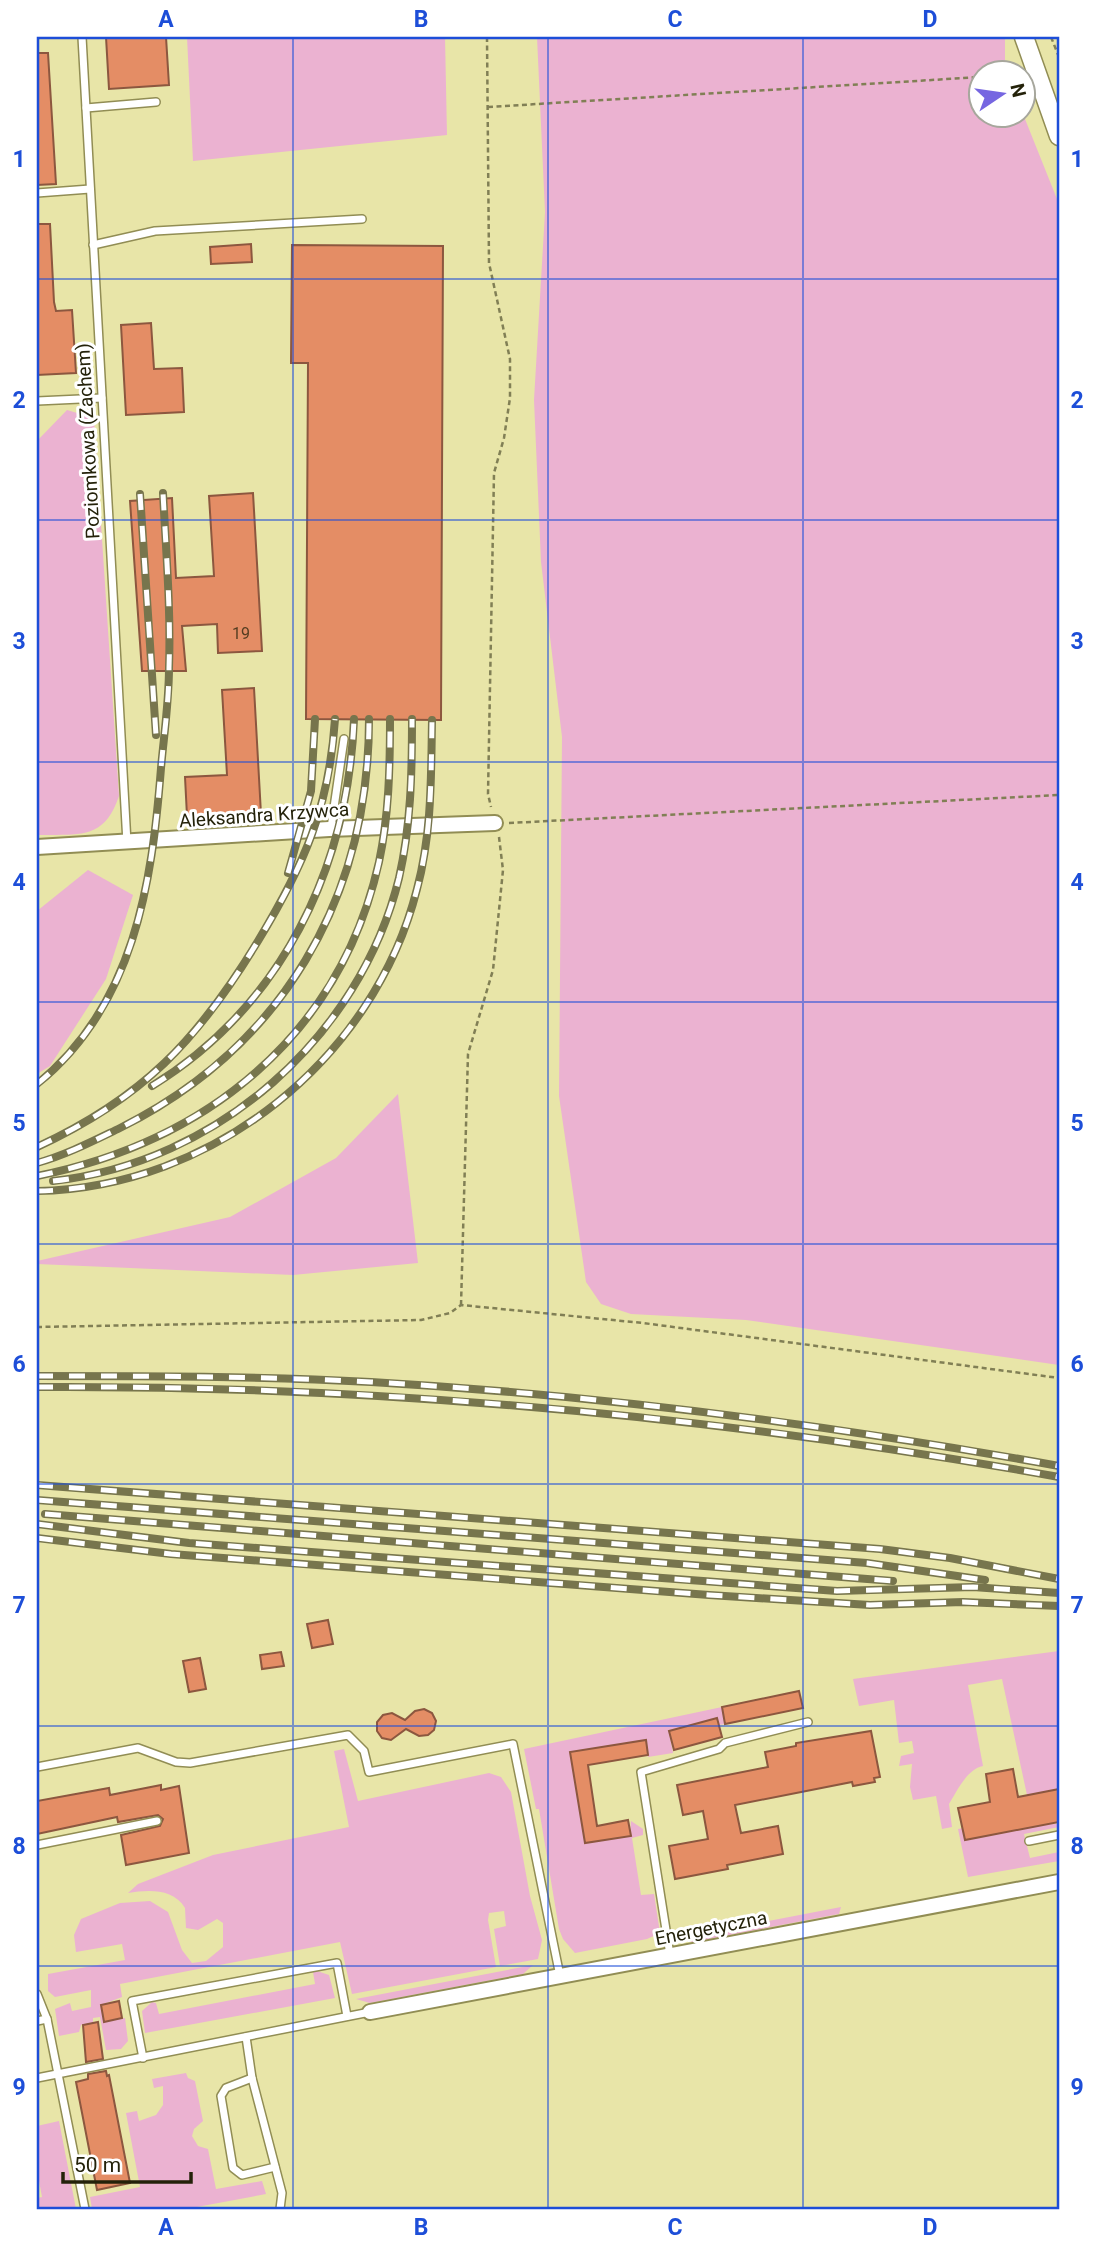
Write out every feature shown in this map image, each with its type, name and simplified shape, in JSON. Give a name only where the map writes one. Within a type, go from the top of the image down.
[{"type":"street","points":[[1024,37],[1059,136]]},
{"type":"street","name":"Aleksandra Krzywca","points":[[37,848],[331,828],[495,823]]},
{"type":"street","name":"Energetyczna","points":[[370,2012],[1059,1882]]},
{"type":"lane","name":"Poziomkowa (Zachem)","points":[[82,37],[127,843]]},
{"type":"lane","points":[[86,108],[156,102]]},
{"type":"lane","points":[[37,193],[90,190]]},
{"type":"lane","points":[[93,245],[155,231],[362,219]]},
{"type":"lane","points":[[37,401],[102,398]]},
{"type":"lane","points":[[331,828],[344,739]]},
{"type":"lane","points":[[670,1956],[641,1772],[645,1768],[719,1749],[726,1743],[808,1722]]},
{"type":"lane","points":[[37,1767],[138,1748],[164,1759],[190,1763],[348,1735],[364,1751],[369,1772],[513,1744],[560,1976]]},
{"type":"lane","points":[[37,1845],[157,1821]]},
{"type":"lane","points":[[1029,1841],[1059,1835]]},
{"type":"lane","points":[[143,2058],[132,2001],[337,1963],[347,2016]]},
{"type":"lane","points":[[37,1994],[47,2019],[85,2209]]},
{"type":"lane","points":[[37,2078],[370,2012]]},
{"type":"lane","points":[[37,2021],[47,2019]]},
{"type":"lane","points":[[246,2037],[252,2078],[282,2193],[280,2209]]},
{"type":"lane","points":[[252,2078],[226,2088],[221,2096],[233,2168],[242,2175],[275,2168]]},
{"type":"path","points":[[461,1305],[468,1054],[493,971],[503,870],[502,846],[488,794],[494,473],[504,438],[510,398],[510,359],[489,263],[486,37]]},
{"type":"path","points":[[1051,37],[1059,57]]},
{"type":"path","points":[[1026,60],[1031,58]]},
{"type":"path","points":[[488,107],[967,78]]},
{"type":"path","points":[[495,823],[1059,794]]},
{"type":"path","points":[[37,1328],[421,1320],[450,1313],[461,1305],[643,1324],[1059,1378]]},
{"type":"shaded area","points":[[187,37],[445,37],[447,135],[193,161]]},
{"type":"shaded area","points":[[537,37],[1005,37],[1005,60],[967,60],[967,130],[1029,130],[1059,204],[1059,1365],[746,1320],[631,1314],[601,1304],[586,1282],[559,1096],[562,737],[541,562],[534,400],[545,212]]},
{"type":"shaded area","points":[[67,410],[94,418],[119,796],[113,811],[97,828],[77,834],[37,835],[37,441]]},
{"type":"shaded area","points":[[88,870],[133,895],[106,979],[50,1066],[37,1074],[37,911]]},
{"type":"shaded area","points":[[398,1094],[418,1263],[293,1275],[37,1264],[37,1261],[230,1217],[336,1158]]},
{"type":"shaded area","points":[[1059,1651],[1059,1789],[1027,1795],[1002,1679],[968,1685],[983,1766],[972,1771],[959,1787],[949,1804],[952,1827],[942,1829],[936,1796],[913,1800],[910,1787],[912,1764],[899,1766],[901,1756],[914,1753],[912,1741],[899,1743],[894,1700],[859,1706],[853,1679]]},
{"type":"shaded area","points":[[722,1707],[725,1724],[719,1725],[716,1718],[669,1731],[673,1753],[648,1757],[645,1740],[570,1752],[585,1843],[630,1836],[631,1821],[643,1829],[643,1835],[632,1838],[641,1895],[654,1894],[660,1933],[647,1939],[575,1953],[563,1939],[559,1929],[539,1809],[536,1809],[524,1749]]},
{"type":"shaded area","points":[[344,1749],[358,1801],[489,1773],[501,1777],[511,1792],[530,1896],[542,1940],[538,1959],[500,1966],[494,1929],[506,1926],[504,1911],[489,1913],[496,1967],[352,1994],[340,1942],[120,1984],[122,1997],[101,2005],[104,2022],[125,2018],[128,2041],[121,2049],[106,2050],[100,2017],[93,2018],[93,2023],[81,2025],[79,2032],[59,2036],[55,2009],[70,2003],[72,2011],[91,2007],[91,1990],[55,1997],[48,1991],[48,1974],[125,1960],[122,1944],[76,1952],[74,1935],[81,1919],[120,1903],[150,1901],[168,1912],[182,1950],[192,1963],[206,1961],[223,1947],[223,1923],[217,1919],[198,1930],[186,1928],[185,1908],[174,1897],[152,1891],[128,1893],[138,1884],[213,1855],[349,1827],[334,1751]]},
{"type":"shaded area","points":[[1059,1824],[1059,1827],[1024,1834],[1030,1858],[1059,1852],[1059,1861],[968,1877],[958,1829],[963,1828],[965,1840]]},
{"type":"shaded area","points":[[841,1907],[839,1914],[693,1942],[679,1939],[714,1931],[724,1934],[732,1928]]},
{"type":"shaded area","points":[[533,1965],[523,1974],[370,2003],[356,1999]]},
{"type":"shaded area","points":[[313,1972],[329,1975],[335,1998],[145,2033],[142,2011],[152,2002],[156,2003],[159,2014],[315,1984]]},
{"type":"shaded area","points":[[186,2073],[188,2078],[195,2081],[203,2121],[194,2129],[192,2136],[198,2146],[208,2149],[216,2189],[262,2181],[266,2194],[186,2209],[92,2209],[90,2197],[140,2187],[126,2113],[137,2111],[139,2121],[156,2115],[163,2105],[163,2086],[154,2088],[152,2079]]},
{"type":"shaded area","points":[[59,2121],[76,2209],[37,2209],[37,2198],[42,2197],[37,2170],[37,2126]]},
{"type":"building","points":[[106,37],[166,37],[169,85],[109,89]]},
{"type":"building","points":[[37,53],[48,53],[56,184],[37,185]]},
{"type":"building","points":[[37,224],[50,224],[54,302],[56,311],[72,310],[76,373],[37,375]]},
{"type":"building","points":[[251,244],[252,262],[211,264],[210,247]]},
{"type":"building","points":[[292,245],[443,246],[441,720],[306,719],[308,363],[291,363]]},
{"type":"building","points":[[151,323],[154,369],[182,368],[184,412],[126,415],[121,325]]},
{"type":"building","points":[[253,493],[262,651],[218,653],[217,624],[182,626],[186,671],[142,671],[130,501],[172,498],[176,578],[214,576],[209,496]]},
{"type":"building","points":[[254,688],[261,814],[187,816],[185,777],[227,775],[222,690]]},
{"type":"building","points":[[328,1620],[333,1644],[312,1648],[307,1624]]},
{"type":"building","points":[[281,1652],[284,1666],[262,1669],[260,1655]]},
{"type":"building","points":[[200,1658],[206,1689],[189,1692],[183,1661]]},
{"type":"building","points":[[799,1691],[803,1708],[725,1724],[722,1707]]},
{"type":"building","points":[[424,1709],[432,1713],[436,1721],[434,1730],[428,1735],[419,1736],[406,1729],[391,1740],[382,1738],[377,1731],[377,1722],[383,1715],[392,1713],[405,1720],[415,1711]]},
{"type":"building","points":[[717,1718],[722,1737],[674,1750],[669,1731]]},
{"type":"building","points":[[871,1731],[880,1777],[874,1778],[875,1782],[853,1786],[852,1782],[735,1805],[741,1833],[778,1826],[783,1854],[727,1865],[728,1869],[675,1879],[669,1846],[708,1839],[703,1811],[683,1815],[677,1785],[768,1767],[765,1752],[796,1746],[796,1743]]},
{"type":"building","points":[[646,1740],[648,1755],[588,1765],[597,1826],[628,1820],[631,1836],[585,1843],[570,1752]]},
{"type":"building","points":[[1013,1769],[1018,1797],[1059,1789],[1059,1822],[965,1840],[958,1808],[990,1802],[986,1774]]},
{"type":"building","points":[[161,1785],[161,1790],[179,1786],[189,1853],[126,1865],[121,1835],[160,1826],[163,1819],[158,1815],[118,1822],[117,1817],[37,1834],[37,1801],[109,1788],[110,1795]]},
{"type":"building","points":[[119,2001],[122,2018],[104,2022],[101,2005]]},
{"type":"building","points":[[98,2022],[103,2059],[86,2062],[83,2025]]},
{"type":"building","points":[[106,2071],[130,2183],[97,2190],[76,2082],[88,2079],[88,2074]]},
{"type":"railway","points":[[37,1084],[70,1053],[96,1018],[116,980],[132,940],[143,898],[157,812],[169,680],[169,602],[163,493]]},
{"type":"railway","points":[[140,494],[156,735]]},
{"type":"railway","points":[[288,873],[311,791],[315,719]]},
{"type":"railway","points":[[37,1147],[108,1108],[165,1063],[190,1037],[236,976],[289,887],[301,861],[327,781],[335,719]]},
{"type":"railway","points":[[152,1086],[198,1053],[238,1016],[271,974],[300,928],[322,880],[338,828],[349,774],[354,719]]},
{"type":"railway","points":[[37,1163],[69,1152],[120,1128],[177,1095],[227,1055],[270,1010],[305,961],[333,906],[353,847],[365,785],[369,719]]},
{"type":"railway","points":[[37,1176],[99,1160],[156,1137],[209,1108],[257,1072],[298,1029],[333,980],[360,924],[379,862],[387,809],[390,719]]},
{"type":"railway","points":[[53,1181],[113,1169],[171,1148],[224,1119],[273,1082],[316,1039],[352,990],[380,936],[399,878],[408,819],[412,719]]},
{"type":"railway","points":[[37,1191],[102,1184],[165,1166],[223,1139],[277,1103],[324,1058],[364,1007],[396,951],[417,889],[428,826],[432,720]]},
{"type":"railway","points":[[37,1376],[329,1380],[544,1395],[802,1425],[1059,1466]]},
{"type":"railway","points":[[37,1387],[295,1392],[550,1408],[804,1437],[1059,1477]]},
{"type":"railway","points":[[37,1485],[880,1549],[950,1558],[1059,1579]]},
{"type":"railway","points":[[37,1500],[867,1563],[985,1580]]},
{"type":"railway","points":[[45,1514],[893,1581]]},
{"type":"railway","points":[[37,1524],[189,1543],[837,1591],[973,1587],[1059,1593]]},
{"type":"railway","points":[[37,1538],[171,1554],[709,1595],[870,1605],[963,1602],[1059,1606]]}]
